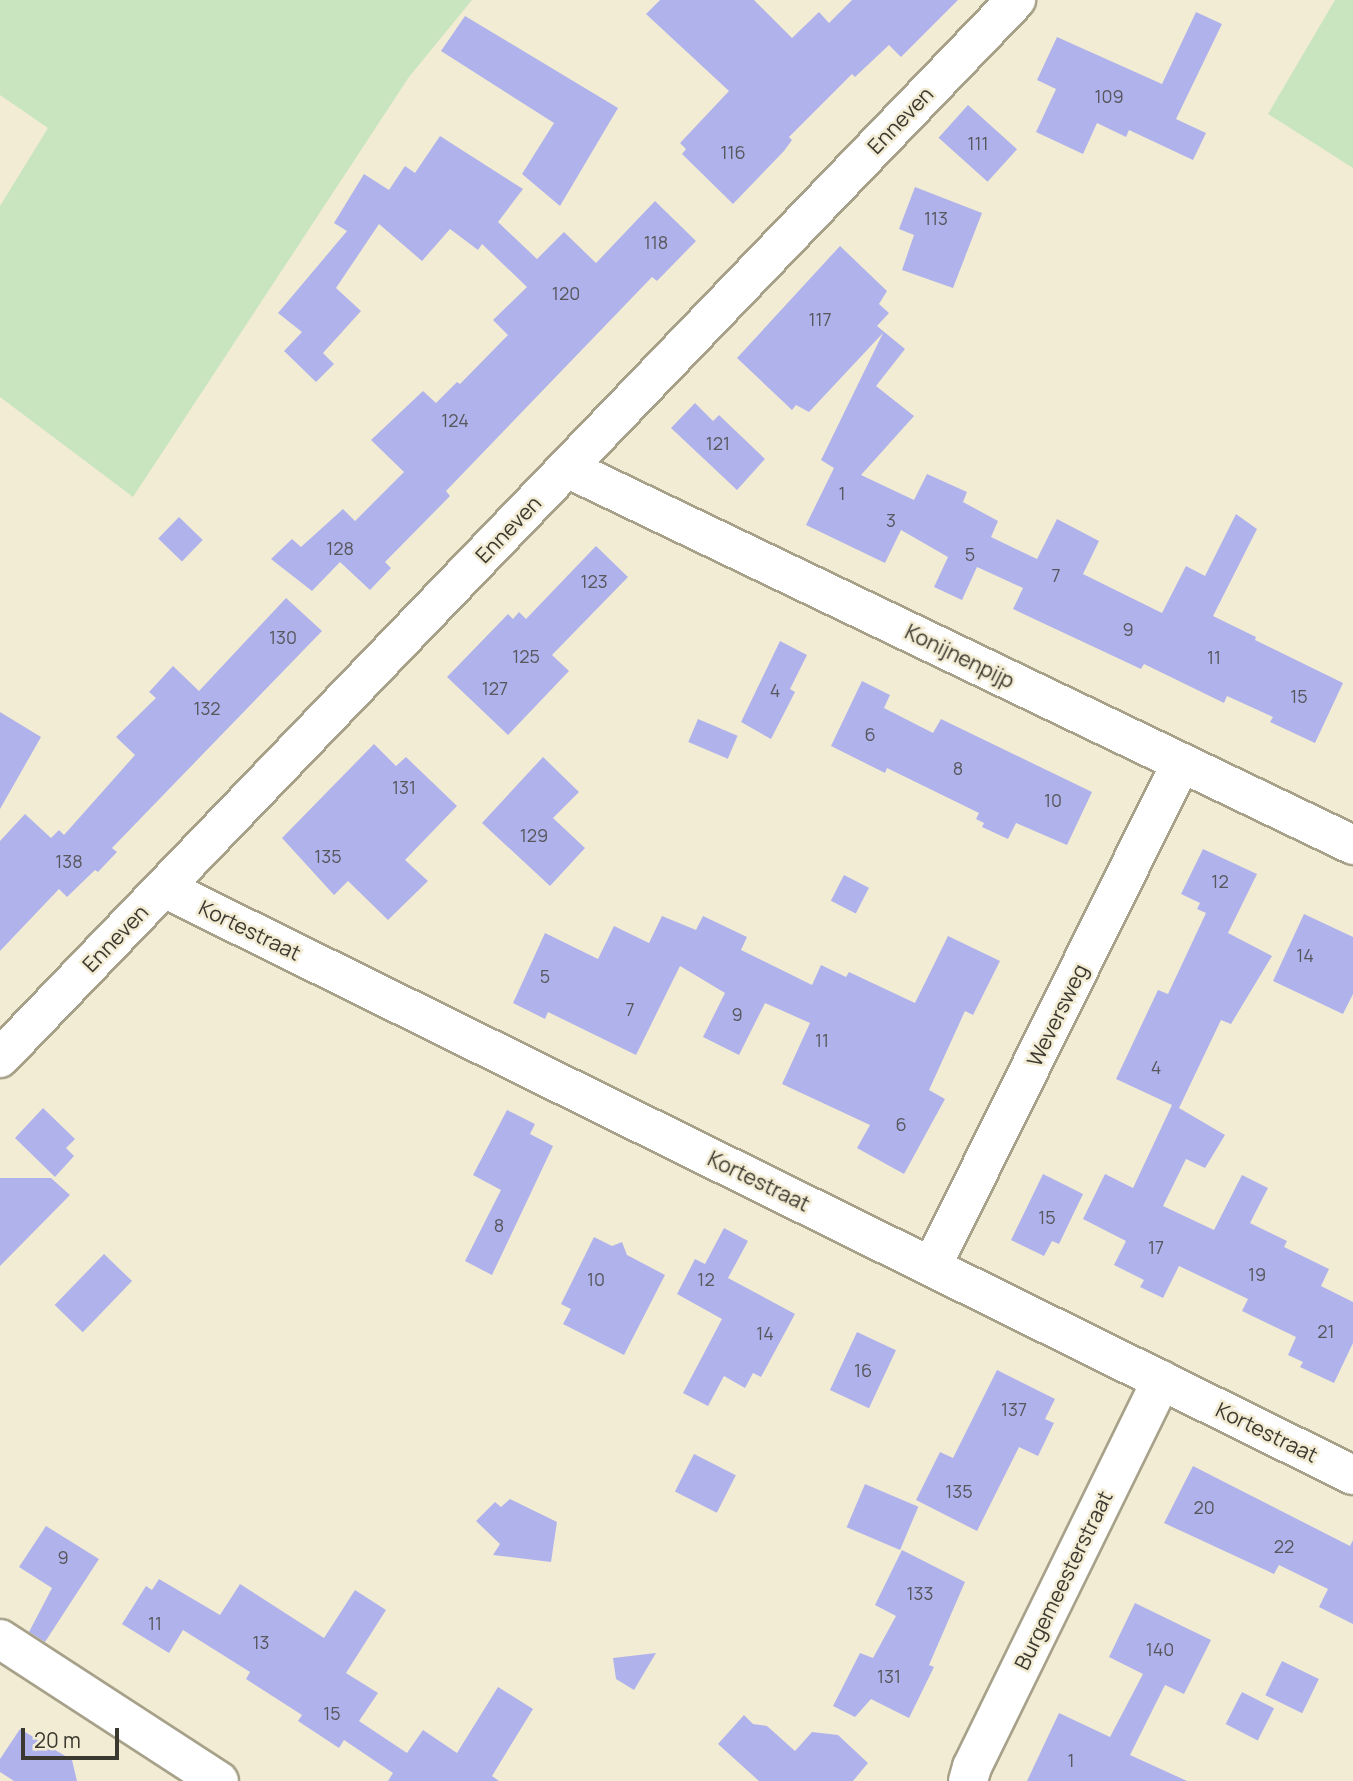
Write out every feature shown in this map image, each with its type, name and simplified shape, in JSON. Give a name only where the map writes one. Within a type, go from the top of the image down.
[{"type":"street","name":"Enneven","points":[[0,1058],[1016,0]]},
{"type":"street","name":"Konijnenpijp","points":[[567,468],[1353,845]]},
{"type":"street","name":"Weversweg","points":[[932,1266],[1181,763]]},
{"type":"street","name":"Kortestraat","points":[[164,888],[1353,1475]]},
{"type":"street","name":"Burgemeesterstraat","points":[[968,1781],[972,1767],[1162,1380]]},
{"type":"street","points":[[0,1639],[219,1781]]},
{"type":"green space","points":[[0,0],[472,0],[409,77],[133,497],[0,397],[0,206],[48,128],[0,95]]},
{"type":"green space","points":[[1335,0],[1353,0],[1353,168],[1268,114]]},
{"type":"building","points":[[660,0],[754,0],[792,38],[819,12],[829,23],[852,0],[958,0],[901,57],[889,45],[855,77],[852,74],[789,137],[792,140],[784,151],[733,204],[682,154],[686,149],[680,143],[729,91],[646,14]]},
{"type":"building","points":[[1196,12],[1222,24],[1176,119],[1206,133],[1193,160],[1129,130],[1126,137],[1097,123],[1083,154],[1036,132],[1056,89],[1037,80],[1057,37],[1162,84]]},
{"type":"building","points":[[465,16],[618,108],[560,206],[522,174],[554,123],[441,51]]},
{"type":"building","points":[[968,105],[1017,149],[988,182],[939,138]]},
{"type":"building","points":[[440,136],[523,189],[498,222],[537,259],[564,232],[596,263],[655,201],[696,241],[657,281],[652,277],[446,491],[450,496],[385,562],[391,568],[370,590],[340,562],[312,591],[271,559],[292,539],[301,547],[343,509],[355,521],[404,472],[371,440],[423,391],[436,403],[457,382],[460,384],[508,335],[493,320],[527,287],[482,244],[478,250],[450,229],[422,261],[379,224],[336,288],[361,311],[323,353],[334,364],[316,382],[284,351],[302,332],[278,313],[347,231],[334,223],[364,174],[389,190],[405,166],[415,173]]},
{"type":"building","points":[[915,187],[982,213],[953,288],[902,270],[914,235],[899,229]]},
{"type":"building","points":[[840,246],[887,291],[879,304],[889,313],[877,326],[905,349],[876,386],[914,416],[861,475],[914,500],[927,474],[967,492],[963,502],[998,521],[991,537],[1037,559],[1057,519],[1099,541],[1083,574],[1162,613],[1186,566],[1205,576],[1236,514],[1257,529],[1213,616],[1343,683],[1315,743],[1270,722],[1273,717],[1227,696],[1224,703],[1144,664],[1141,669],[1013,609],[1023,588],[977,567],[962,600],[934,587],[948,557],[901,530],[885,563],[806,525],[834,468],[821,460],[883,333],[809,412],[796,405],[792,410],[737,358]]},
{"type":"building","points":[[695,403],[713,421],[719,415],[765,459],[737,490],[671,428]]},
{"type":"building","points":[[179,517],[203,540],[182,562],[158,539]]},
{"type":"building","points":[[596,546],[628,577],[552,655],[569,671],[508,735],[447,677],[508,614],[513,619],[519,612],[526,619]]},
{"type":"building","points":[[286,598],[322,631],[112,848],[117,852],[98,872],[95,870],[67,897],[59,889],[0,951],[0,841],[25,814],[51,838],[59,830],[64,835],[135,755],[116,737],[156,698],[149,692],[173,666],[199,691]]},
{"type":"building","points":[[780,641],[807,655],[790,689],[795,692],[771,739],[741,722]]},
{"type":"building","points":[[862,681],[890,695],[884,708],[933,733],[941,719],[1092,792],[1067,845],[1016,823],[1008,839],[982,827],[984,823],[976,819],[979,813],[887,768],[885,773],[831,746]]},
{"type":"building","points":[[0,712],[41,737],[0,809]]},
{"type":"building","points":[[698,719],[738,736],[728,759],[688,742]]},
{"type":"building","points":[[374,744],[396,766],[406,757],[457,806],[405,860],[428,881],[388,920],[348,881],[334,895],[282,838]]},
{"type":"building","points":[[543,757],[579,792],[553,818],[585,848],[550,886],[482,823]]},
{"type":"building","points":[[1203,849],[1257,874],[1228,933],[1272,956],[1231,1024],[1221,1020],[1179,1108],[1225,1135],[1205,1168],[1186,1159],[1163,1206],[1214,1230],[1242,1175],[1268,1188],[1250,1223],[1287,1241],[1284,1247],[1329,1269],[1321,1286],[1353,1302],[1353,1343],[1334,1383],[1300,1367],[1303,1362],[1288,1355],[1296,1337],[1242,1311],[1248,1299],[1179,1266],[1163,1298],[1140,1287],[1144,1280],[1114,1265],[1126,1241],[1083,1219],[1105,1174],[1133,1188],[1172,1105],[1116,1079],[1158,990],[1168,994],[1206,913],[1197,909],[1200,903],[1181,894]]},
{"type":"building","points":[[844,875],[869,888],[856,914],[831,901]]},
{"type":"building","points":[[1304,914],[1353,937],[1353,994],[1343,1014],[1273,981]]},
{"type":"building","points":[[662,916],[696,930],[703,916],[747,937],[741,950],[812,985],[821,965],[846,977],[849,972],[915,1003],[948,936],[1000,961],[973,1015],[965,1011],[929,1090],[945,1099],[904,1174],[857,1148],[870,1125],[782,1084],[810,1023],[765,1003],[739,1055],[703,1037],[725,993],[680,966],[636,1055],[548,1012],[545,1019],[513,1003],[545,933],[598,959],[614,926],[649,943]]},
{"type":"building","points":[[43,1108],[75,1139],[66,1148],[74,1156],[55,1177],[15,1138]]},
{"type":"building","points":[[507,1110],[535,1124],[530,1134],[553,1146],[492,1275],[465,1261],[501,1190],[473,1175]]},
{"type":"building","points":[[1043,1174],[1083,1194],[1059,1244],[1052,1241],[1044,1256],[1011,1240]]},
{"type":"building","points":[[0,1178],[51,1178],[70,1195],[0,1266]]},
{"type":"building","points":[[724,1228],[748,1241],[728,1278],[795,1314],[761,1377],[753,1373],[745,1388],[724,1376],[708,1406],[683,1393],[722,1319],[677,1294],[695,1259],[705,1264]]},
{"type":"building","points":[[594,1237],[612,1246],[622,1242],[627,1255],[665,1275],[624,1355],[563,1324],[571,1309],[561,1304]]},
{"type":"building","points":[[104,1254],[132,1281],[83,1332],[55,1305]]},
{"type":"building","points":[[857,1332],[896,1350],[869,1408],[830,1390]]},
{"type":"building","points":[[997,1370],[1055,1399],[1045,1419],[1054,1423],[1038,1456],[1019,1447],[977,1531],[916,1500],[940,1452],[953,1458]]},
{"type":"building","points":[[694,1454],[736,1475],[717,1513],[675,1491]]},
{"type":"building","points":[[1193,1466],[1350,1546],[1353,1540],[1353,1624],[1319,1607],[1328,1589],[1279,1565],[1274,1574],[1164,1523]]},
{"type":"building","points":[[865,1484],[918,1507],[900,1550],[847,1527]]},
{"type":"building","points":[[510,1499],[557,1522],[551,1562],[493,1555],[500,1544],[476,1521],[495,1502],[501,1507]]},
{"type":"building","points":[[46,1526],[99,1559],[45,1642],[29,1632],[52,1588],[19,1567]]},
{"type":"building","points":[[902,1550],[965,1582],[929,1665],[934,1667],[909,1718],[871,1699],[855,1717],[833,1706],[860,1653],[873,1658],[896,1616],[875,1605]]},
{"type":"building","points":[[159,1579],[220,1615],[240,1584],[324,1638],[355,1590],[386,1610],[346,1673],[378,1693],[359,1721],[407,1753],[423,1730],[457,1753],[498,1687],[533,1709],[492,1776],[499,1781],[388,1781],[393,1773],[344,1740],[339,1748],[298,1721],[302,1715],[246,1679],[250,1672],[183,1630],[169,1653],[122,1624],[146,1586],[152,1590]]},
{"type":"building","points":[[1135,1603],[1211,1640],[1184,1694],[1165,1685],[1130,1755],[1187,1781],[1027,1781],[1059,1713],[1110,1737],[1143,1674],[1109,1657]]},
{"type":"building","points":[[656,1653],[634,1690],[616,1679],[613,1658]]},
{"type":"building","points":[[1282,1661],[1319,1679],[1302,1713],[1265,1695]]},
{"type":"building","points":[[1242,1692],[1274,1708],[1258,1740],[1226,1724]]},
{"type":"building","points":[[744,1715],[753,1724],[767,1726],[795,1751],[812,1732],[838,1735],[868,1763],[853,1781],[759,1781],[718,1744]]},
{"type":"building","points":[[20,1729],[72,1760],[77,1781],[14,1781],[0,1772],[0,1759]]}]
